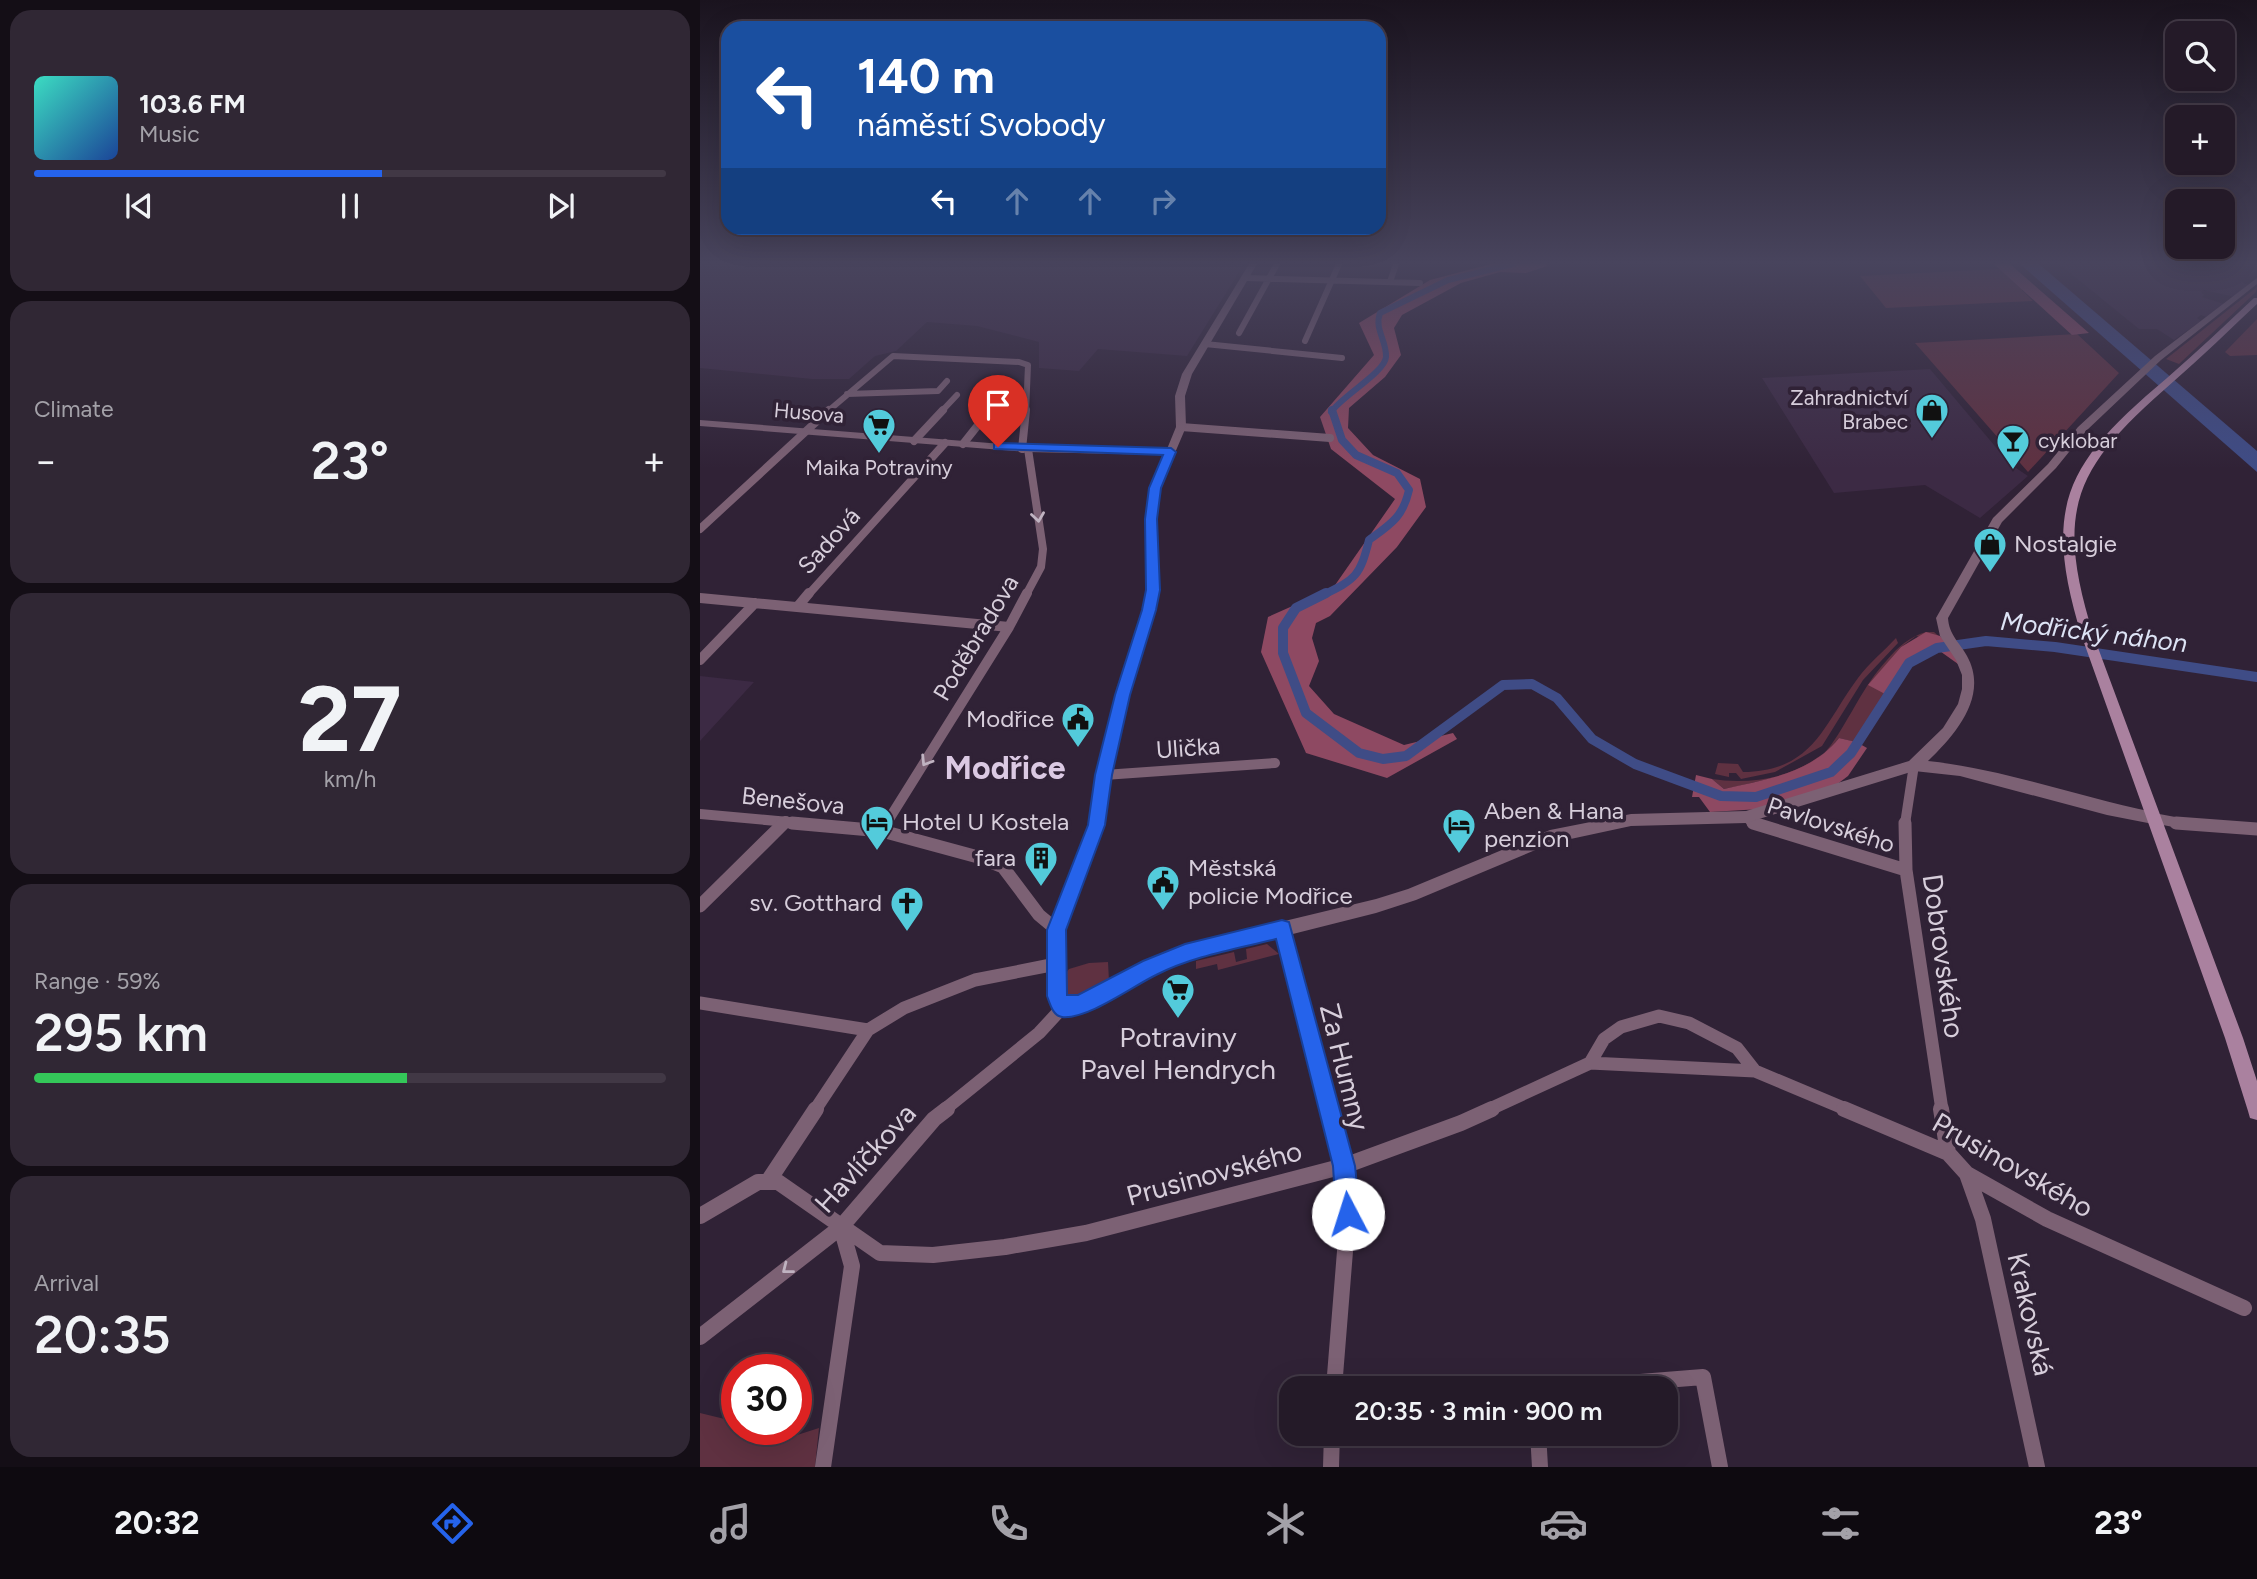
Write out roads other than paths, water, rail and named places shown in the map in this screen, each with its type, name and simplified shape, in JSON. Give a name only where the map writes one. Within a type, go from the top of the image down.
[{"type":"main road","points":[[2222,332],[2095,456],[2079,484],[2072,507],[2069,554],[2076,595],[2098,667],[2234,1038],[2257,1111]]},
{"type":"street","points":[[1212,332],[1187,374],[1180,396],[1181,427],[1155,488],[1151,519],[1153,590],[1149,610],[1122,695],[1096,825],[1056,930],[1057,996],[1063,1007],[1080,1004],[1150,967],[1185,953],[1410,895],[1516,850],[1569,832],[1631,820],[1746,817],[1914,765],[1960,770],[2107,809],[2153,818],[2189,824],[2257,829]]},
{"type":"street","points":[[1305,341],[1309,332]]},
{"type":"street","points":[[1914,765],[1943,740],[1962,709],[1971,679],[1963,658],[1941,628],[1942,618],[1997,520],[2052,466],[2082,429],[2140,374],[2190,332]]},
{"type":"street","points":[[1205,344],[1342,358]]},
{"type":"street","name":"Poděbradova","points":[[847,394],[892,356],[1019,362],[1028,365],[1025,449],[1043,549],[1041,567],[1009,627],[882,831]]},
{"type":"street","points":[[700,529],[847,394],[938,391],[947,382]]},
{"type":"street","points":[[914,441],[957,395]]},
{"type":"street","points":[[963,444],[996,403]]},
{"type":"street","name":"Husova","points":[[700,423],[1025,449],[1171,452]]},
{"type":"street","points":[[1181,427],[1330,438]]},
{"type":"street","name":"Sadová","points":[[799,605],[945,443]]},
{"type":"street","name":"Sadová","points":[[700,598],[799,605],[1009,627]]},
{"type":"street","points":[[700,660],[755,603]]},
{"type":"street","name":"Ulička","points":[[1104,775],[1276,763]]},
{"type":"street","name":"Dobrovského","points":[[1914,765],[1905,820],[1906,870],[1948,1153]]},
{"type":"street","name":"Benešova","points":[[700,814],[882,831],[978,857],[1003,867],[1038,915],[1056,930]]},
{"type":"street","name":"Pavlovského","points":[[1746,817],[1757,826],[1906,870]]},
{"type":"street","points":[[700,906],[786,821]]},
{"type":"street","name":"Za Humny","points":[[1282,928],[1344,1166],[1348,1214],[1335,1376]]},
{"type":"street","points":[[700,1216],[758,1182],[769,1180],[868,1030],[904,1008],[955,987],[975,980],[1056,964]]},
{"type":"street","points":[[700,1003],[868,1030]]},
{"type":"street","name":"Havlíčkova","points":[[700,1337],[841,1227],[934,1119],[1039,1033],[1063,1007]]},
{"type":"street","name":"Prusinovského","points":[[1590,1063],[1604,1039],[1621,1027],[1659,1016],[1689,1023],[1737,1048],[1755,1071]]},
{"type":"street","name":"Prusinovského","points":[[769,1180],[778,1182],[880,1253],[933,1255],[1005,1247],[1086,1233],[1344,1166],[1461,1124],[1590,1063],[1755,1071],[1948,1153],[1967,1174],[2069,1229],[2244,1308]]},
{"type":"street","name":"Krakovská","points":[[1967,1174],[1983,1219],[2037,1467]]},
{"type":"street","points":[[824,1467],[852,1266],[841,1227]]},
{"type":"street","points":[[1678,1379],[1703,1377],[1720,1467]]},
{"type":"street","points":[[1331,1467],[1332,1446]]},
{"type":"street","points":[[1539,1446],[1541,1467]]},
{"type":"water","points":[[2098,332],[2119,332],[2257,451],[2257,472]]},
{"type":"waterway","name":"Modřický náhon","points":[[1332,411],[1384,363],[1386,351],[1381,332]]},
{"type":"waterway","name":"Modřický náhon","points":[[1323,595],[1343,585],[1355,575],[1363,562],[1369,540],[1400,513],[1409,490],[1397,473],[1356,455],[1342,440],[1332,411]]},
{"type":"waterway","name":"Modřický náhon","points":[[1326,593],[1296,608],[1283,628],[1283,653],[1306,713],[1359,753],[1383,759],[1406,756],[1503,685],[1532,684],[1557,698],[1592,739],[1635,764],[1721,796],[1756,797],[1831,772],[1851,753],[1909,663],[1937,648],[1986,641],[2055,647],[2257,677]]},
{"type":"place","name":"Zahradnictví Brabec","points":[[1932,440]]},
{"type":"place","name":"Maika Potraviny","points":[[879,455]]},
{"type":"place","name":"cyklobar","points":[[2013,471]]},
{"type":"place","name":"Nostalgie","points":[[1990,574]]},
{"type":"place","name":"Modřice","points":[[1078,749]]},
{"type":"place","name":"Hotel U Kostela","points":[[877,852]]},
{"type":"place","name":"Aben & Hana penzion","points":[[1459,855]]},
{"type":"place","name":"fara","points":[[1041,888]]},
{"type":"place","name":"Městská policie Modřice","points":[[1163,912]]},
{"type":"place","name":"sv. Gotthard","points":[[907,933]]},
{"type":"place","name":"Potraviny Pavel Hendrych","points":[[1178,1020]]},
{"type":"district","name":"Modřice","points":[[1005,768]]}]
